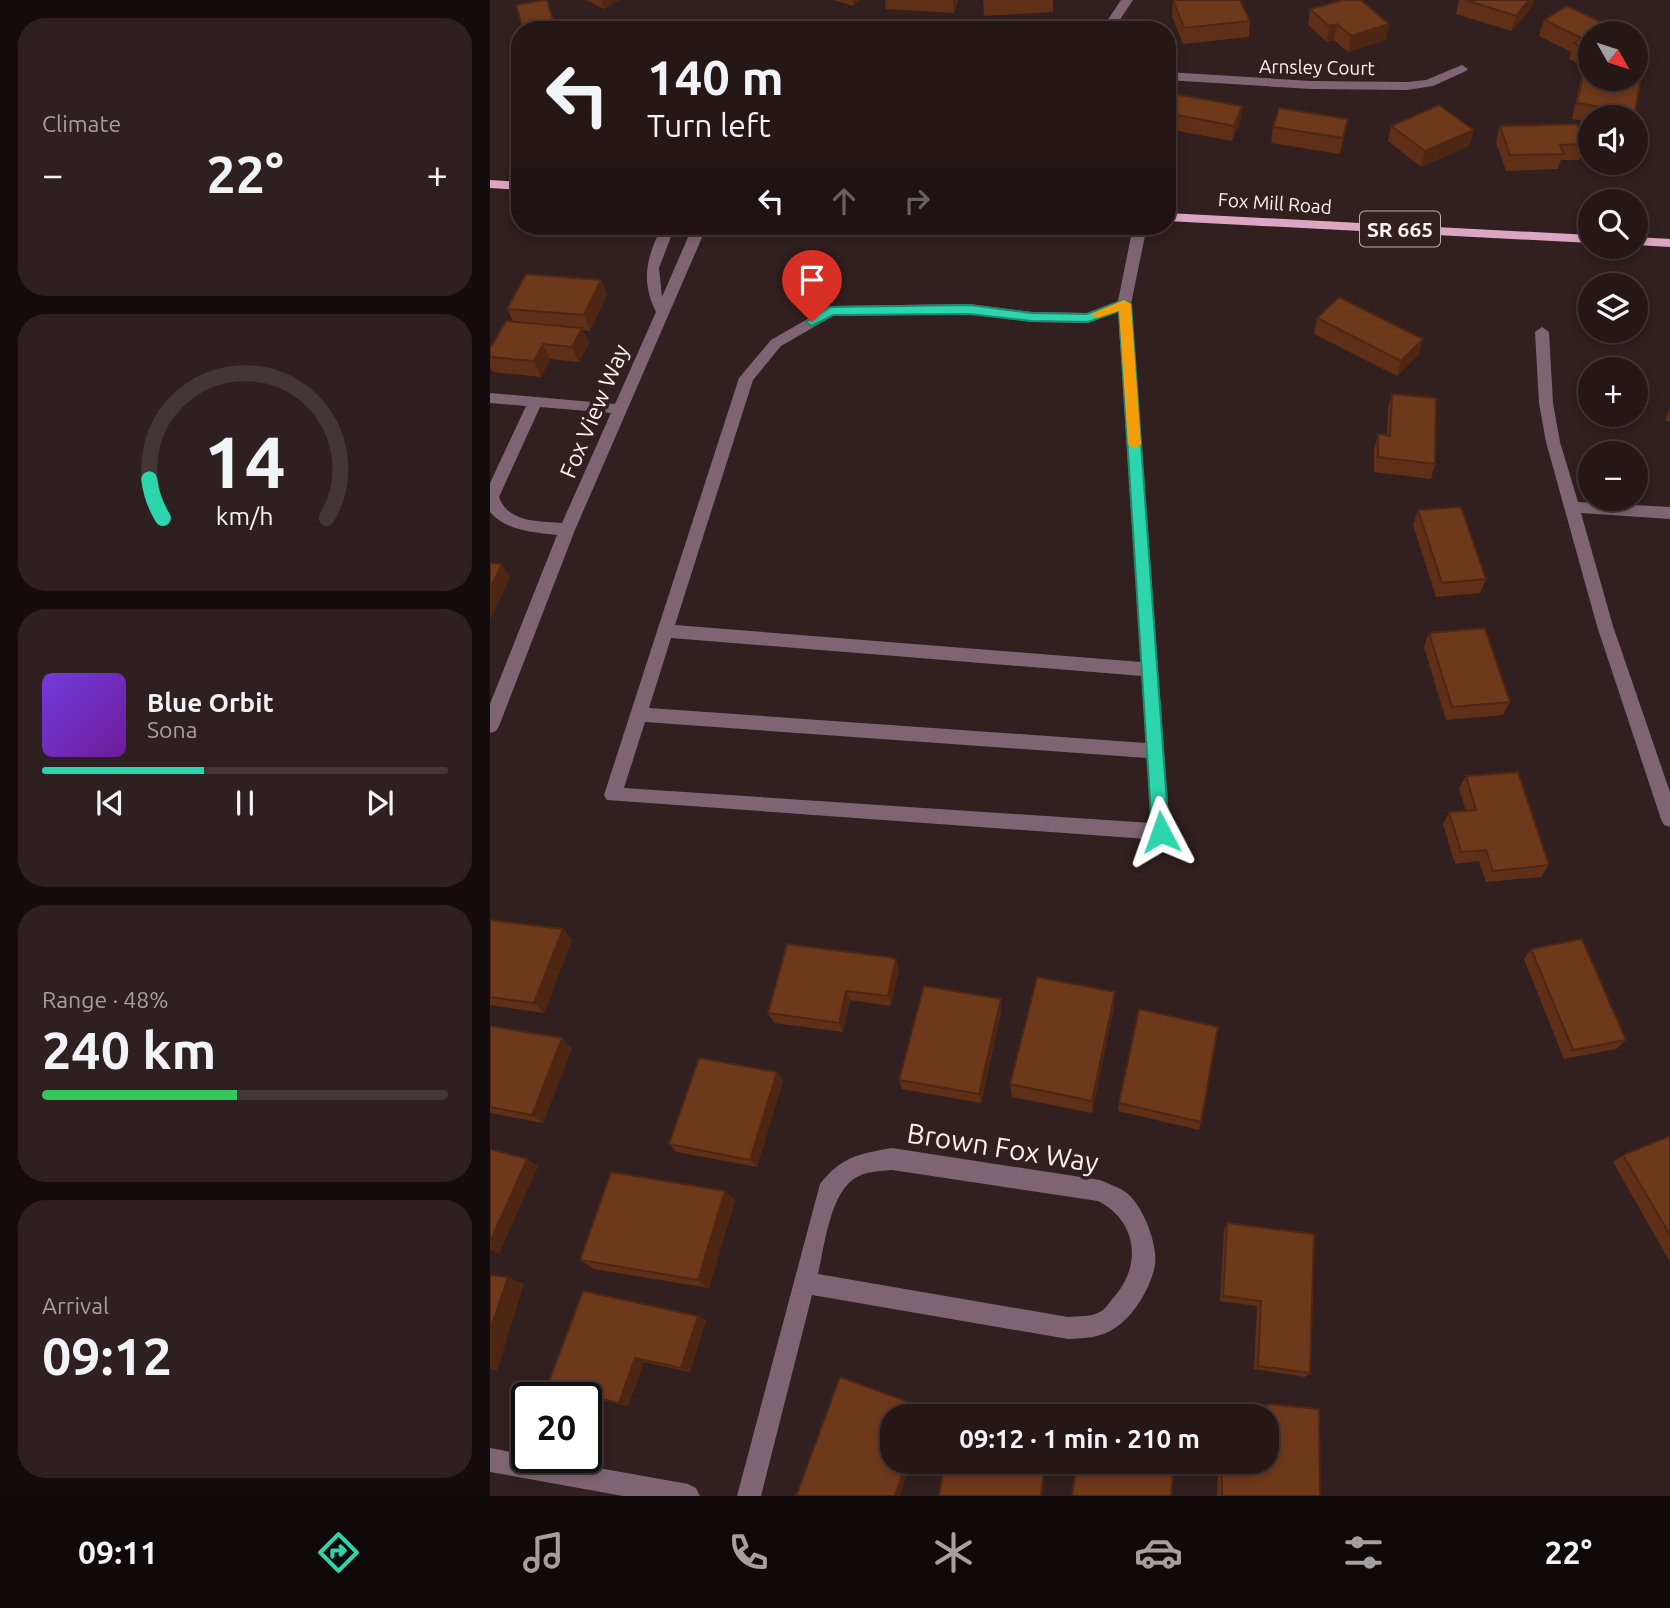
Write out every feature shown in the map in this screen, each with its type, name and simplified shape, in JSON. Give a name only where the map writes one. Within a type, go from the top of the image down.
[{"type":"main road","points":[[490,184],[511,185]]},
{"type":"main road","name":"Fox Mill Road","points":[[1176,217],[1578,238]]},
{"type":"main road","points":[[1648,242],[1670,243]]},
{"type":"street","points":[[1113,21],[1127,0]]},
{"type":"street","name":"Arnsley Court","points":[[1176,77],[1298,85],[1407,86],[1429,83],[1462,69]]},
{"type":"street","points":[[662,311],[652,293],[650,274],[665,235]]},
{"type":"street","name":"Fox View Way","points":[[490,726],[567,530],[696,235]]},
{"type":"street","points":[[1124,304],[1088,318],[1032,317],[969,309],[830,311],[776,343],[746,378],[613,795],[1161,832],[1124,304],[1138,235]]},
{"type":"street","points":[[1542,332],[1551,429],[1605,626],[1670,819]]},
{"type":"street","points":[[490,398],[619,409]]},
{"type":"street","points":[[535,402],[491,497],[492,507],[512,522],[567,530]]},
{"type":"street","points":[[1572,507],[1670,513]]},
{"type":"street","points":[[665,631],[1150,670]]},
{"type":"street","points":[[639,714],[1156,751]]},
{"type":"street","name":"Brown Fox Way","points":[[749,1496],[804,1283],[828,1192],[840,1176],[857,1165],[892,1159],[1100,1191],[1120,1201],[1132,1216],[1139,1231],[1144,1264],[1133,1291],[1110,1319],[1100,1325],[1068,1328],[804,1283]]},
{"type":"street","points":[[490,1460],[688,1496]]},
{"type":"building","points":[[547,0],[553,21],[520,21],[516,5]]},
{"type":"building","points":[[1173,0],[1240,0],[1250,21],[1184,28]]},
{"type":"building","points":[[1343,0],[1361,0],[1389,24],[1351,36],[1337,24],[1329,26],[1310,9]]},
{"type":"building","points":[[1466,0],[1529,0],[1516,16]]},
{"type":"building","points":[[1567,6],[1599,21],[1578,21],[1578,37],[1544,20]]},
{"type":"building","points":[[1580,91],[1639,91],[1636,105],[1577,103]]},
{"type":"building","points":[[1176,94],[1242,106],[1234,126],[1176,115]]},
{"type":"building","points":[[1439,105],[1474,130],[1425,151],[1391,126]]},
{"type":"building","points":[[1279,108],[1348,119],[1343,138],[1273,127]]},
{"type":"building","points":[[1577,124],[1578,144],[1560,145],[1564,154],[1510,155],[1500,126]]},
{"type":"building","points":[[526,274],[601,280],[584,315],[507,309]]},
{"type":"building","points":[[1339,297],[1423,339],[1401,361],[1317,318]]},
{"type":"building","points":[[506,321],[582,328],[572,347],[543,344],[534,361],[490,357],[490,348]]},
{"type":"building","points":[[1392,394],[1436,398],[1435,464],[1378,457],[1378,434],[1390,436]]},
{"type":"building","points":[[1461,507],[1486,579],[1442,583],[1418,510]]},
{"type":"building","points":[[490,563],[502,564],[490,589]]},
{"type":"building","points":[[1485,628],[1510,702],[1452,707],[1429,633]]},
{"type":"building","points":[[1518,772],[1549,865],[1493,871],[1486,850],[1461,852],[1449,812],[1476,810],[1466,776]]},
{"type":"building","points":[[490,920],[563,929],[534,1003],[490,997]]},
{"type":"building","points":[[1582,939],[1626,1040],[1573,1050],[1531,949]]},
{"type":"building","points":[[787,944],[896,958],[888,996],[846,991],[839,1023],[768,1013]]},
{"type":"building","points":[[1037,977],[1115,992],[1092,1101],[1010,1084]]},
{"type":"building","points":[[924,986],[1001,999],[979,1094],[899,1080]]},
{"type":"building","points":[[1139,1009],[1218,1027],[1201,1122],[1119,1103]]},
{"type":"building","points":[[490,1026],[562,1038],[532,1115],[490,1107]]},
{"type":"building","points":[[699,1058],[777,1072],[750,1160],[669,1144]]},
{"type":"building","points":[[1670,1136],[1670,1235],[1623,1155]]},
{"type":"building","points":[[490,1149],[527,1159],[490,1242]]},
{"type":"building","points":[[611,1172],[725,1191],[698,1280],[580,1260]]},
{"type":"building","points":[[1227,1223],[1314,1234],[1310,1373],[1258,1366],[1261,1301],[1223,1296]]},
{"type":"building","points":[[490,1275],[508,1277],[490,1331]]},
{"type":"building","points":[[583,1291],[698,1316],[681,1368],[635,1358],[619,1403],[602,1399],[602,1382],[549,1382]]},
{"type":"building","points":[[840,1377],[914,1404],[880,1404],[880,1474],[903,1474],[895,1496],[796,1496]]},
{"type":"building","points":[[1279,1405],[1319,1409],[1320,1496],[1222,1496],[1222,1474],[1279,1474]]},
{"type":"building","points":[[943,1474],[1044,1474],[1041,1496],[939,1496]]},
{"type":"building","points":[[1075,1474],[1173,1474],[1171,1496],[1072,1496]]},
{"type":"slow traffic","points":[[1097,314],[1124,304],[1135,444]]},
{"type":"route","points":[[812,322],[830,311],[969,309],[1032,317],[1088,318],[1124,304],[1161,832]]}]
